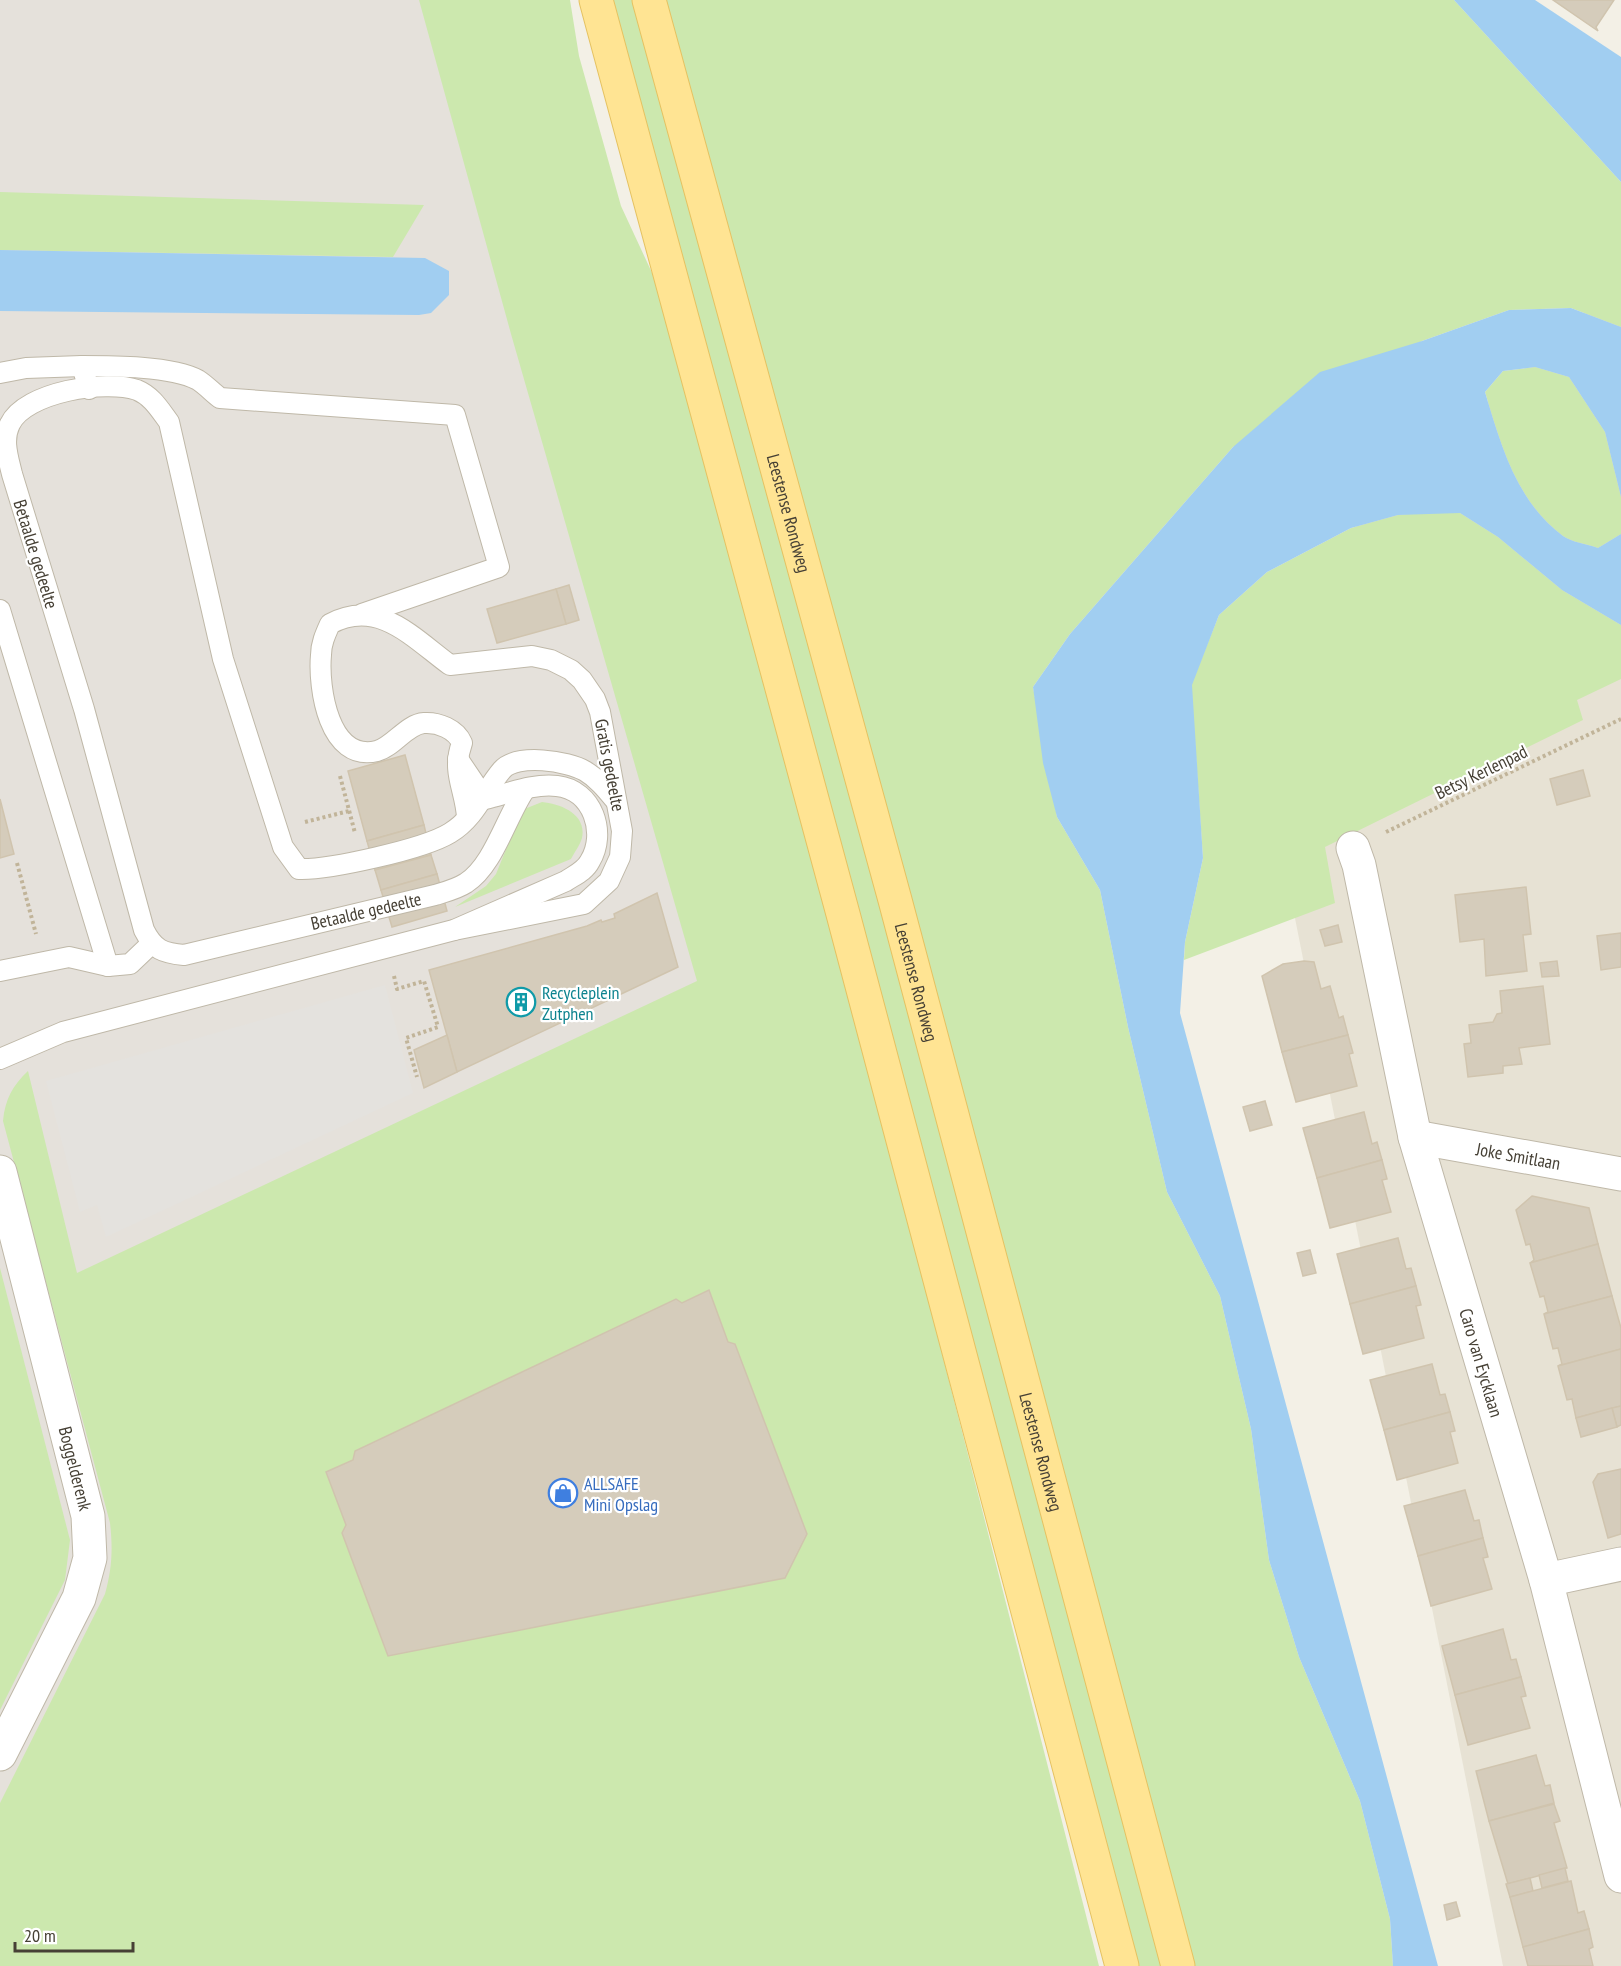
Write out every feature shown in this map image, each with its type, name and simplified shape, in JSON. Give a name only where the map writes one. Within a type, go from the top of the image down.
[{"type":"main road","points":[[596,0],[843,914],[1122,1966]]},
{"type":"main road","name":"Leestense Rondweg","points":[[649,0],[895,900],[1178,1966]]},
{"type":"street","name":"Caro van Eycklaan","points":[[1353,848],[1359,865],[1415,1137],[1546,1580],[1621,1876]]},
{"type":"street","name":"Joke Smitlaan","points":[[1415,1137],[1621,1174]]},
{"type":"street","name":"Boggelderenk","points":[[0,1172],[88,1516],[90,1558],[79,1598],[0,1754]]},
{"type":"street","points":[[1546,1580],[1621,1564]]},
{"type":"lane","points":[[82,366],[89,389]]},
{"type":"lane","points":[[0,373],[26,368],[125,366],[183,375],[199,381],[220,398],[455,415],[499,567],[362,614],[345,616],[330,624],[323,640],[321,678],[335,734],[344,744],[367,752],[379,750],[421,723],[435,724],[455,733],[461,740],[458,759],[459,787],[467,807],[467,818]]},
{"type":"lane","name":"Betaalde gedeelte","points":[[524,791],[511,810],[479,872],[465,884],[435,895],[184,955],[164,953],[151,944],[141,919],[84,709],[12,474],[5,441],[10,423],[21,409],[41,397],[107,387],[136,390],[154,401],[170,422],[223,659],[283,847],[299,869],[317,869],[362,860],[440,838],[451,832],[485,799],[503,768],[519,761],[539,760],[573,765],[585,771],[615,800]]},
{"type":"lane","points":[[0,610],[108,966]]},
{"type":"lane","name":"Gratis gedeelte","points":[[362,614],[389,620],[450,664],[532,656],[550,660],[571,670],[582,680],[595,699],[600,712],[622,831],[620,857],[609,881],[584,904],[454,930]]},
{"type":"lane","points":[[0,1059],[63,1032],[454,930],[566,881],[580,873],[590,863],[596,850],[598,834],[591,807],[574,792],[558,786],[542,786],[485,799],[458,759]]},
{"type":"lane","points":[[0,971],[69,957],[108,966],[130,964],[151,944]]},
{"type":"path","name":"Betsy Kerlenpad","points":[[1353,848],[1621,719]]},
{"type":"path","points":[[278,829],[349,811]]},
{"type":"shaded area","points":[[0,0],[452,0],[745,1028],[173,1582],[0,1909]]},
{"type":"shaded area","points":[[1621,278],[1621,1966],[1503,1966],[1239,636]]},
{"type":"shaded area","points":[[385,985],[413,1093],[106,1237],[97,1205],[80,1212],[46,1081]]},
{"type":"green space","points":[[419,0],[570,0],[579,56],[621,206],[660,290],[832,924],[1099,1966],[0,1966],[0,1803],[105,1594],[112,1550],[110,1523],[3,1121],[8,1099],[14,1087],[28,1071],[77,1273],[697,981],[511,334]]},
{"type":"green space","points":[[605,0],[636,0],[951,1164],[1164,1966],[1133,1966]]},
{"type":"green space","points":[[662,0],[1454,0],[1621,182],[1621,327],[1571,308],[1509,310],[1422,341],[1233,447],[1070,634],[1033,687],[1057,817],[1100,890],[1128,1027],[1167,1192],[1220,1296],[1251,1429],[1269,1560],[1299,1657],[1360,1801],[1390,1919],[1393,1966],[1191,1966]]},
{"type":"green space","points":[[0,192],[424,205],[393,257],[0,250]]},
{"type":"green space","points":[[1535,367],[1569,377],[1605,432],[1621,497],[1621,534],[1598,548],[1566,538],[1533,506],[1512,471],[1497,432],[1485,392],[1503,371]]},
{"type":"green space","points":[[1441,511],[1460,513],[1498,537],[1562,590],[1621,625],[1621,679],[1577,700],[1583,720],[1325,847],[1335,903],[1184,960],[1185,942],[1203,858],[1191,685],[1219,615],[1267,572],[1351,528],[1398,515]]},
{"type":"green space","points":[[542,802],[564,808],[577,817],[581,823],[582,838],[571,859],[455,907],[486,886],[496,874],[522,810]]},
{"type":"green space","points":[[0,1268],[70,1540],[65,1580],[0,1710]]},
{"type":"water","points":[[1454,0],[1535,0],[1621,57],[1621,182]]},
{"type":"water","points":[[0,250],[425,258],[449,271],[449,295],[431,313],[419,315],[0,311]]},
{"type":"water","points":[[1571,308],[1621,327],[1621,497],[1605,432],[1569,377],[1535,367],[1503,371],[1485,392],[1512,471],[1533,506],[1547,522],[1566,538],[1598,548],[1621,534],[1621,625],[1562,590],[1498,537],[1460,513],[1398,515],[1351,528],[1267,572],[1219,615],[1192,685],[1203,858],[1185,942],[1180,1013],[1438,1966],[1393,1966],[1390,1919],[1360,1801],[1299,1657],[1269,1560],[1251,1429],[1220,1296],[1167,1192],[1128,1027],[1100,890],[1057,817],[1043,763],[1033,687],[1070,634],[1233,447],[1320,372],[1422,341],[1509,310]]},
{"type":"building","points":[[1553,0],[1614,0],[1596,27],[1598,31]]},
{"type":"building","points":[[569,585],[579,620],[566,624],[556,589]]},
{"type":"building","points":[[556,589],[566,624],[497,643],[487,609]]},
{"type":"building","points":[[405,755],[424,825],[367,841],[348,771]]},
{"type":"building","points":[[1583,770],[1590,796],[1557,805],[1550,779]]},
{"type":"building","points":[[0,799],[14,854],[0,858]]},
{"type":"building","points":[[424,825],[431,855],[375,870],[367,841]]},
{"type":"building","points":[[431,855],[437,874],[381,890],[375,870]]},
{"type":"building","points":[[437,874],[447,911],[392,927],[381,890]]},
{"type":"building","points":[[1526,887],[1531,934],[1523,935],[1527,971],[1486,976],[1484,939],[1460,942],[1455,895]]},
{"type":"building","name":"Recycleplein Zutphen","points":[[657,893],[678,967],[457,1072],[429,970],[587,926],[601,920],[602,922],[615,918],[614,914]]},
{"type":"building","points":[[1338,925],[1342,942],[1325,946],[1320,930]]},
{"type":"building","points":[[1621,933],[1621,967],[1601,970],[1597,936]]},
{"type":"building","points":[[1557,961],[1559,976],[1542,977],[1540,963]]},
{"type":"building","points":[[1314,962],[1321,989],[1330,986],[1339,1018],[1343,1016],[1348,1035],[1282,1052],[1262,976],[1283,964]]},
{"type":"building","points":[[1543,986],[1550,1044],[1519,1048],[1522,1064],[1503,1066],[1503,1073],[1468,1077],[1464,1044],[1471,1043],[1469,1025],[1493,1022],[1497,1014],[1502,1013],[1500,991]]},
{"type":"building","points":[[447,1035],[457,1072],[424,1088],[414,1050]]},
{"type":"building","points":[[1348,1035],[1353,1053],[1349,1054],[1357,1086],[1296,1102],[1282,1052]]},
{"type":"building","points":[[1265,1101],[1272,1125],[1250,1131],[1243,1107]]},
{"type":"building","points":[[1364,1112],[1372,1144],[1377,1142],[1382,1160],[1317,1178],[1303,1128]]},
{"type":"building","points":[[1382,1160],[1387,1179],[1382,1180],[1391,1212],[1330,1228],[1317,1178]]},
{"type":"building","points":[[1532,1196],[1589,1208],[1598,1244],[1530,1263],[1534,1260],[1530,1244],[1526,1245],[1516,1210]]},
{"type":"building","points":[[1398,1238],[1406,1269],[1411,1268],[1416,1286],[1350,1304],[1337,1254]]},
{"type":"building","points":[[1598,1244],[1612,1296],[1544,1314],[1548,1312],[1544,1296],[1540,1297],[1530,1263]]},
{"type":"building","points":[[1310,1250],[1316,1273],[1303,1276],[1297,1253]]},
{"type":"building","points":[[1416,1286],[1421,1305],[1416,1306],[1424,1338],[1363,1354],[1350,1304]]},
{"type":"building","name":"ALLSAFE Mini Opslag","points":[[709,1290],[728,1342],[735,1344],[807,1534],[785,1578],[388,1656],[342,1533],[346,1525],[326,1472],[353,1460],[355,1451],[676,1299],[682,1303]]},
{"type":"building","points":[[1612,1296],[1621,1328],[1621,1349],[1558,1366],[1562,1364],[1558,1348],[1553,1349],[1544,1314]]},
{"type":"building","points":[[1621,1349],[1621,1406],[1576,1418],[1572,1399],[1567,1400],[1558,1366]]},
{"type":"building","points":[[1432,1364],[1440,1395],[1445,1394],[1450,1412],[1384,1430],[1370,1380]]},
{"type":"building","points":[[1621,1406],[1621,1425],[1617,1427],[1612,1408]]},
{"type":"building","points":[[1612,1408],[1617,1427],[1581,1437],[1576,1418]]},
{"type":"building","points":[[1450,1412],[1455,1431],[1450,1432],[1458,1463],[1397,1480],[1384,1430]]},
{"type":"building","points":[[1621,1469],[1621,1534],[1608,1538],[1593,1482],[1598,1474]]},
{"type":"building","points":[[1465,1490],[1474,1521],[1479,1520],[1483,1538],[1418,1556],[1404,1506]]},
{"type":"building","points":[[1483,1538],[1488,1557],[1483,1558],[1492,1589],[1431,1606],[1418,1556]]},
{"type":"building","points":[[1503,1629],[1511,1660],[1516,1659],[1521,1677],[1455,1695],[1442,1646]]},
{"type":"building","points":[[1521,1677],[1526,1696],[1521,1697],[1530,1728],[1468,1745],[1455,1695]]},
{"type":"building","points":[[1536,1755],[1545,1786],[1550,1785],[1554,1803],[1489,1821],[1476,1771]]},
{"type":"building","points":[[1554,1804],[1560,1821],[1554,1823],[1567,1868],[1508,1884],[1489,1821]]},
{"type":"building","points":[[1565,1868],[1568,1881],[1542,1888],[1539,1875]]},
{"type":"building","points":[[1530,1878],[1533,1891],[1510,1897],[1506,1884]]},
{"type":"building","points":[[1571,1881],[1578,1913],[1584,1911],[1589,1929],[1523,1947],[1510,1897]]},
{"type":"building","points":[[1456,1902],[1460,1916],[1447,1920],[1444,1905]]},
{"type":"building","points":[[1589,1929],[1593,1947],[1589,1949],[1593,1966],[1528,1966],[1523,1947]]},
{"type":"place","name":"Recycleplein Zutphen","points":[[521,1002]]},
{"type":"place","name":"ALLSAFE Mini Opslag","points":[[563,1493]]}]
